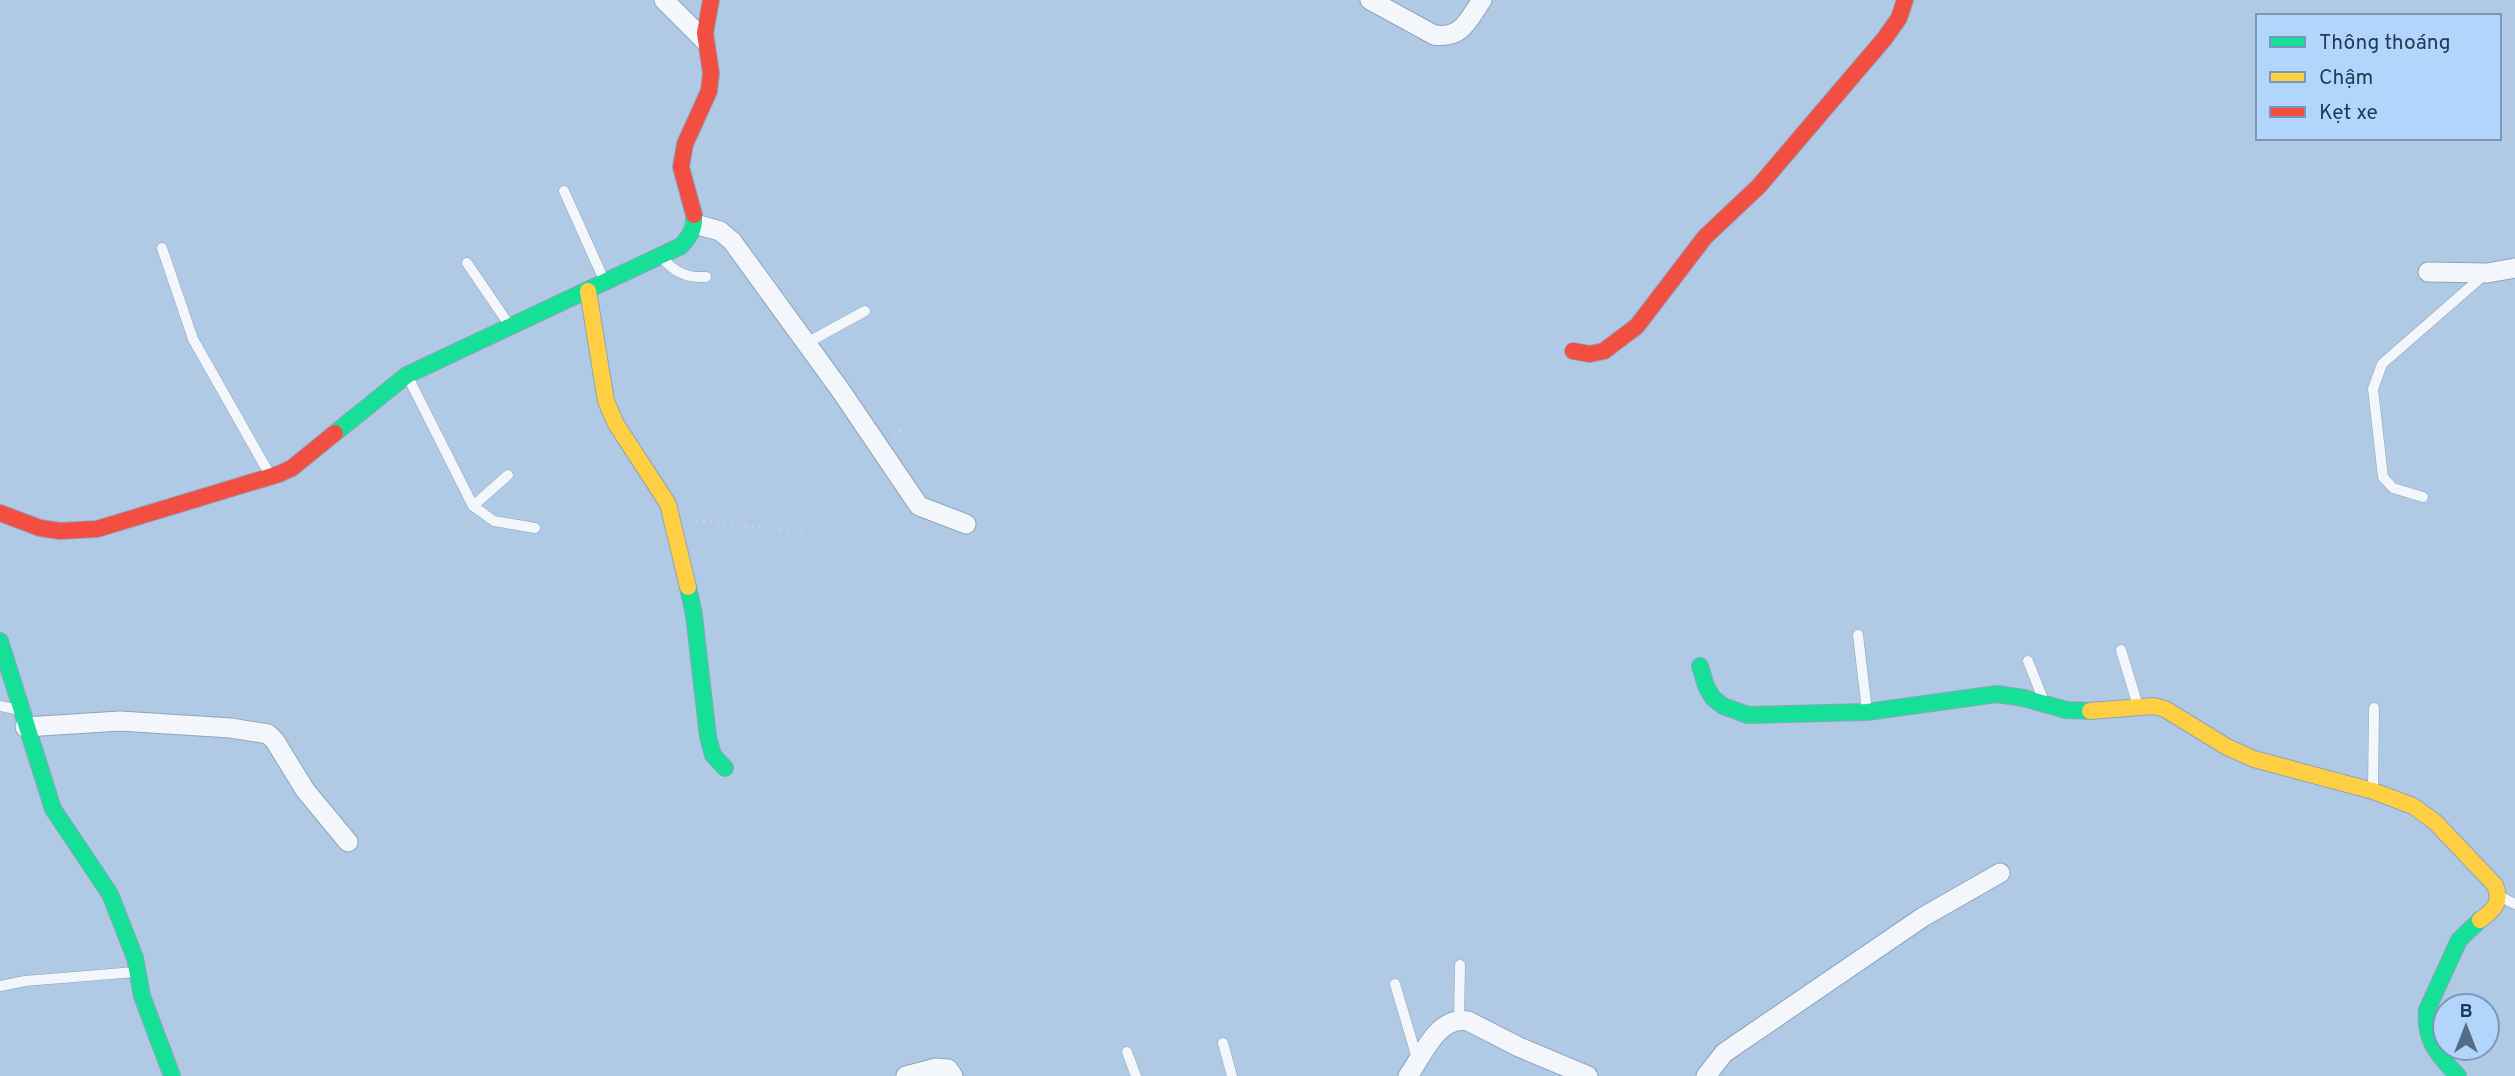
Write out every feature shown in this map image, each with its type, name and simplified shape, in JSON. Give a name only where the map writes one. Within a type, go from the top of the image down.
[{"type":"street","points":[[664,0],[705,41]]},
{"type":"street","points":[[0,513],[37,528],[90,531],[117,526],[182,502],[272,478],[292,468],[407,375],[681,246],[691,237],[695,224],[694,208],[682,175],[681,164],[687,139],[711,80],[705,26],[711,0]]},
{"type":"street","points":[[1370,0],[1434,35],[1449,36],[1461,30],[1482,0]]},
{"type":"street","points":[[1573,351],[1583,355],[1597,354],[1609,349],[1644,319],[1705,236],[1758,187],[1892,29],[1904,12],[1905,0]]},
{"type":"street","points":[[695,224],[720,232],[732,241],[841,391],[919,506],[966,524]]},
{"type":"street","points":[[2428,272],[2487,272],[2515,268]]},
{"type":"street","points":[[588,291],[607,401],[616,424],[668,505],[673,519],[694,615],[708,737],[713,755],[725,768]]},
{"type":"street","points":[[0,641],[52,809],[110,894],[135,958],[153,1029],[172,1076]]},
{"type":"street","points":[[1700,666],[1713,698],[1734,712],[1748,715],[1867,712],[1997,694],[2017,696],[2046,706],[2086,711],[2153,706],[2165,709],[2227,747],[2254,759],[2373,791],[2413,806],[2435,822],[2495,886],[2499,895],[2495,910],[2470,928],[2459,940],[2427,1010],[2426,1033],[2433,1051],[2458,1076]]},
{"type":"street","points":[[23,718],[231,728],[268,734],[275,741],[304,790],[348,842]]},
{"type":"street","points":[[1706,1076],[1724,1053],[1737,1044],[1923,916],[2000,873]]},
{"type":"street","points":[[1413,1069],[1445,1024],[1459,1019],[1588,1076]]},
{"type":"street","points":[[906,1076],[942,1068],[948,1069],[953,1076]]},
{"type":"lane","points":[[564,191],[606,283]]},
{"type":"lane","points":[[162,247],[193,339],[272,478]]},
{"type":"lane","points":[[660,256],[680,274],[695,278],[706,277]]},
{"type":"lane","points":[[467,262],[511,327]]},
{"type":"lane","points":[[2423,497],[2393,488],[2383,477],[2373,403],[2376,376],[2382,364],[2487,272]]},
{"type":"lane","points":[[805,344],[865,311]]},
{"type":"lane","points":[[407,375],[473,506],[494,521],[535,528]]},
{"type":"lane","points":[[473,506],[508,475]]},
{"type":"lane","points":[[1858,635],[1867,712]]},
{"type":"lane","points":[[2122,650],[2138,706]]},
{"type":"lane","points":[[2028,661],[2046,706]]},
{"type":"lane","points":[[0,706],[23,718]]},
{"type":"lane","points":[[2373,791],[2374,708]]},
{"type":"lane","points":[[2499,895],[2515,904]]},
{"type":"lane","points":[[1459,1019],[1460,965]]},
{"type":"lane","points":[[0,986],[25,981],[138,972]]},
{"type":"lane","points":[[1395,984],[1413,1069]]},
{"type":"lane","points":[[1223,1043],[1232,1076]]},
{"type":"lane","points":[[1127,1052],[1136,1076]]},
{"type":"path","points":[[673,519],[802,532]]},
{"type":"traffic: fast","points":[[335,433],[407,375],[681,246],[691,232],[694,215]]},
{"type":"traffic: fast","points":[[688,587],[694,615],[708,737],[713,755],[725,768]]},
{"type":"traffic: fast","points":[[0,641],[53,809],[110,894],[135,958],[142,996],[172,1076]]},
{"type":"traffic: fast","points":[[1700,666],[1713,698],[1723,706],[1748,715],[1867,712],[1997,694],[2024,698],[2066,710],[2090,711]]},
{"type":"traffic: fast","points":[[2458,1076],[2444,1061],[2430,1039],[2427,1010],[2459,940],[2480,920]]},
{"type":"traffic: slow","points":[[588,291],[606,401],[616,424],[668,504],[688,587]]},
{"type":"traffic: slow","points":[[2090,711],[2153,706],[2165,709],[2227,747],[2254,759],[2373,791],[2413,806],[2435,822],[2495,885],[2498,897],[2495,906],[2480,920]]},
{"type":"traffic: jam","points":[[694,215],[681,167],[685,144],[709,91],[711,73],[705,33],[711,0]]},
{"type":"traffic: jam","points":[[1573,351],[1590,354],[1604,351],[1637,326],[1705,237],[1759,186],[1885,38],[1899,18],[1905,0]]},
{"type":"traffic: jam","points":[[0,513],[40,528],[60,531],[97,529],[279,474],[292,468],[335,433]]}]
